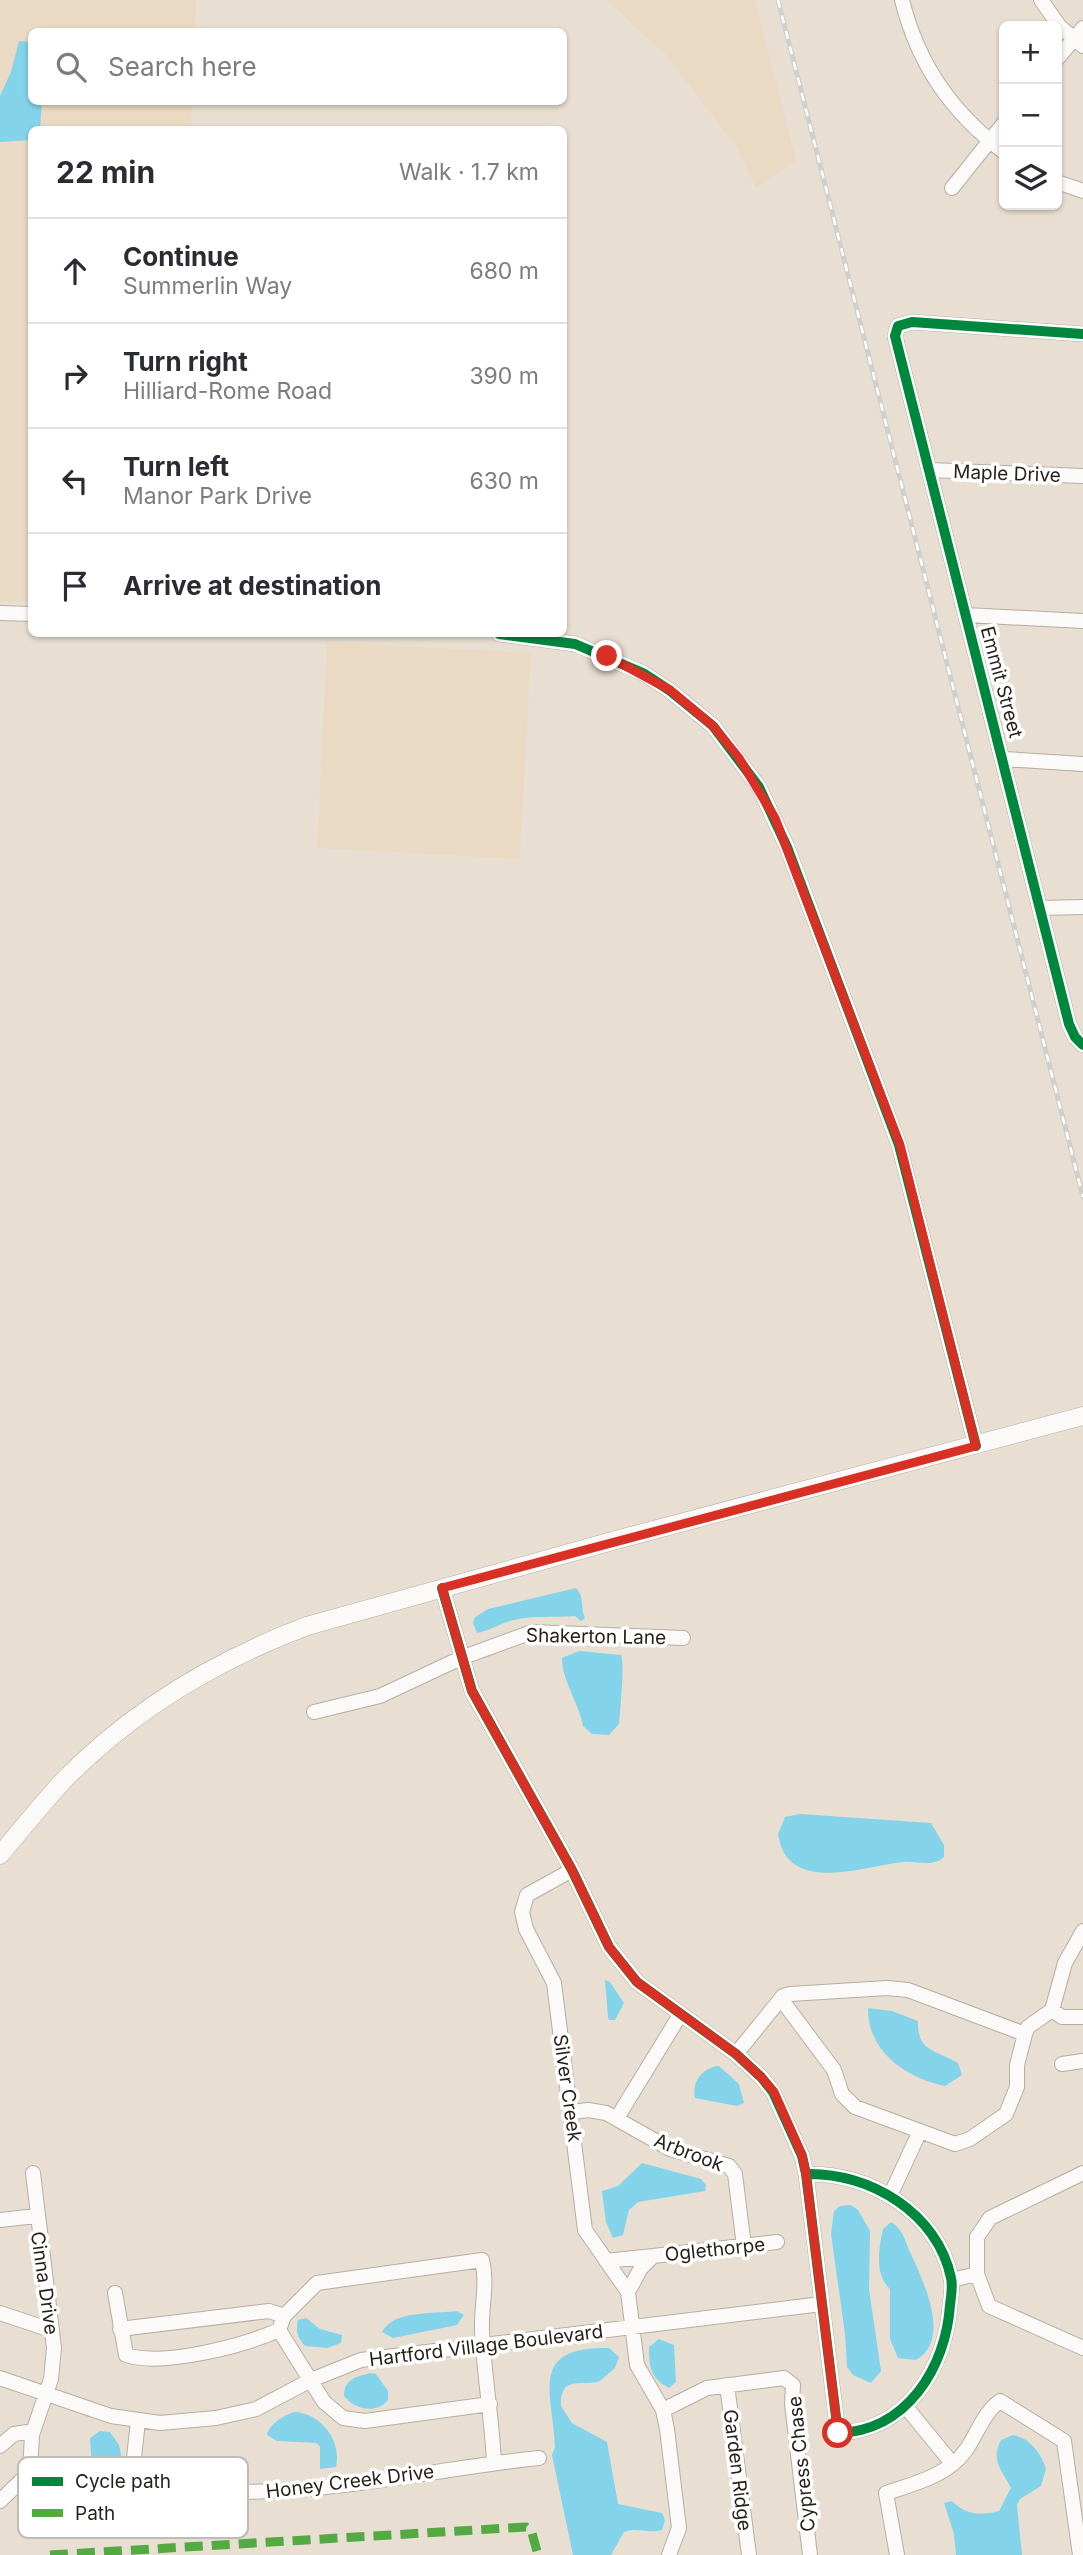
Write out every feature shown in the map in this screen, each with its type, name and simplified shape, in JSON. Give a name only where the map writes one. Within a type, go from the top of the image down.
[{"type":"main road","points":[[0,1854],[77,1768],[126,1725],[183,1684],[240,1653],[283,1635],[442,1588],[1083,1416]]},
{"type":"street","points":[[902,0],[916,48],[940,90],[999,148]]},
{"type":"street","points":[[1041,0],[1060,27],[1080,37],[1062,55]]},
{"type":"street","points":[[952,188],[999,129]]},
{"type":"street","points":[[1062,184],[1083,191]]},
{"type":"street","name":"Emmit Street","points":[[1083,334],[912,322],[898,326],[895,344],[1004,759],[1069,1024],[1075,1037],[1083,1045]]},
{"type":"street","name":"Maple Drive","points":[[930,470],[1083,476]]},
{"type":"street","points":[[0,613],[28,614]]},
{"type":"street","points":[[966,615],[1083,621]]},
{"type":"street","points":[[522,637],[575,644],[643,673],[670,690],[713,726],[759,787],[787,847],[900,1145],[976,1446]]},
{"type":"street","points":[[1004,759],[1083,764]]},
{"type":"street","points":[[1041,908],[1083,907]]},
{"type":"street","points":[[442,1588],[472,1691],[572,1870],[609,1947],[637,1982],[736,2054],[774,2092],[802,2155],[806,2174],[838,2433],[856,2432],[906,2407],[928,2379],[948,2335],[952,2280],[929,2229],[890,2196],[863,2181],[806,2174]]},
{"type":"street","name":"Shakerton Lane","points":[[314,1712],[380,1696],[461,1658],[532,1632],[683,1638]]},
{"type":"street","name":"Silver Creek","points":[[572,1870],[527,1895],[522,1912],[526,1929],[554,1983],[585,2231],[628,2292],[637,2365],[663,2410]]},
{"type":"street","points":[[781,1999],[834,2070],[848,2101],[855,2107],[919,2133],[955,2144],[970,2139],[1006,2114],[1017,2087],[1017,2065],[1025,2034],[1028,2027],[1052,2010],[1065,1963],[1083,1931]]},
{"type":"street","points":[[736,2054],[781,1999],[790,1994],[887,1988],[908,1990],[1025,2034]]},
{"type":"street","points":[[1052,2010],[1062,2017],[1083,2017]]},
{"type":"street","points":[[617,2118],[680,2015]]},
{"type":"street","points":[[1062,2064],[1083,2061]]},
{"type":"street","name":"Arbrook","points":[[572,2112],[588,2110],[617,2118],[670,2148],[729,2166],[735,2174],[744,2246]]},
{"type":"street","points":[[890,2196],[919,2133]]},
{"type":"street","name":"Cinna Drive","points":[[31,2457],[32,2435],[53,2365],[33,2173]]},
{"type":"street","points":[[1083,2173],[990,2218],[977,2237],[977,2274],[989,2306],[1083,2348]]},
{"type":"street","points":[[0,2220],[36,2216]]},
{"type":"street","name":"Oglethorpe","points":[[607,2261],[777,2242]]},
{"type":"street","name":"Oglethorpe","points":[[628,2292],[640,2267],[653,2256]]},
{"type":"street","points":[[115,2293],[126,2355],[192,2355],[232,2347],[281,2323],[317,2283],[482,2260],[487,2279],[482,2317],[483,2344],[494,2463]]},
{"type":"street","points":[[952,2280],[977,2274]]},
{"type":"street","name":"Hartford Village Boulevard","points":[[0,2378],[111,2416],[138,2421],[160,2423],[216,2418],[256,2409],[360,2360],[822,2304]]},
{"type":"street","points":[[120,2329],[269,2311],[281,2323],[311,2381],[333,2412],[354,2421],[489,2404]]},
{"type":"street","points":[[0,2313],[51,2330]]},
{"type":"street","name":"Cypress Chase","points":[[663,2410],[707,2388],[783,2378],[793,2385],[796,2439],[810,2555]]},
{"type":"street","name":"Garden Ridge","points":[[727,2385],[749,2555]]},
{"type":"street","points":[[897,2555],[886,2493],[936,2476],[966,2452],[988,2414],[1000,2401],[1061,2436],[1066,2446],[1080,2555]]},
{"type":"street","points":[[906,2407],[951,2462]]},
{"type":"street","points":[[663,2410],[679,2528],[669,2555]]},
{"type":"street","name":"Honey Creek Drive","points":[[135,2457],[138,2421]]},
{"type":"street","points":[[0,2446],[14,2434],[28,2432],[32,2435]]},
{"type":"street","name":"Honey Creek Drive","points":[[248,2492],[317,2488],[539,2458]]},
{"type":"street","name":"Cinna Drive","points":[[0,2501],[18,2484]]},
{"type":"shaded area","points":[[0,0],[196,0],[195,28],[28,28],[28,105],[192,105],[190,126],[28,126],[28,602],[0,601]]},
{"type":"shaded area","points":[[606,0],[755,0],[796,160],[756,188],[735,145],[666,55]]},
{"type":"shaded area","points":[[327,642],[531,653],[520,859],[317,848]]},
{"type":"water","points":[[19,41],[28,42],[28,105],[42,105],[40,126],[28,126],[28,140],[0,142],[0,96],[11,72]]},
{"type":"water","points":[[576,1588],[585,1618],[581,1621],[575,1616],[529,1618],[509,1621],[477,1633],[473,1623],[475,1617],[488,1609]]},
{"type":"water","points":[[579,1651],[621,1655],[619,1724],[609,1735],[592,1734],[583,1726],[568,1684],[562,1658]]},
{"type":"water","points":[[800,1814],[931,1823],[944,1845],[944,1857],[930,1863],[902,1862],[828,1873],[810,1871],[795,1865],[784,1853],[778,1834],[785,1817]]},
{"type":"water","points":[[605,1980],[610,1982],[624,2003],[615,2020],[609,2020],[608,2017]]},
{"type":"water","points":[[868,2008],[892,2011],[918,2021],[924,2044],[958,2063],[962,2075],[945,2086],[903,2069],[891,2060],[874,2037]]},
{"type":"water","points":[[719,2066],[739,2084],[744,2103],[737,2106],[695,2098],[695,2086],[699,2076],[708,2069]]},
{"type":"water","points":[[642,2163],[701,2179],[706,2185],[705,2191],[638,2202],[629,2210],[623,2235],[613,2238],[606,2222],[602,2191],[618,2186]]},
{"type":"water","points":[[851,2205],[858,2210],[870,2231],[869,2289],[881,2371],[871,2383],[853,2375],[847,2367],[831,2234],[834,2211],[840,2206]]},
{"type":"water","points":[[891,2222],[899,2228],[903,2236],[922,2279],[931,2309],[932,2338],[927,2351],[916,2360],[898,2358],[890,2339],[890,2289],[882,2276],[879,2260],[883,2229]]},
{"type":"water","points":[[457,2311],[464,2315],[457,2325],[393,2338],[382,2332],[387,2325],[405,2316]]},
{"type":"water","points":[[306,2318],[320,2329],[342,2335],[341,2343],[327,2348],[305,2346],[297,2328],[298,2320]]},
{"type":"water","points":[[659,2339],[674,2345],[676,2382],[669,2388],[654,2376],[650,2366],[649,2347]]},
{"type":"water","points":[[609,2348],[619,2357],[615,2368],[600,2381],[568,2386],[564,2389],[561,2406],[572,2423],[607,2442],[618,2504],[662,2513],[665,2520],[662,2530],[624,2532],[611,2555],[573,2555],[552,2455],[555,2447],[550,2377],[555,2364],[566,2355],[583,2350]]},
{"type":"water","points":[[370,2373],[376,2374],[388,2391],[388,2400],[377,2408],[365,2409],[348,2401],[344,2396],[349,2382]]},
{"type":"water","points":[[295,2412],[321,2423],[333,2438],[336,2467],[320,2469],[320,2447],[317,2443],[277,2441],[267,2435],[278,2420]]},
{"type":"water","points":[[100,2431],[110,2432],[119,2445],[121,2457],[91,2457],[90,2438]]},
{"type":"water","points":[[1013,2435],[1025,2439],[1034,2447],[1046,2469],[1041,2486],[1020,2499],[1017,2505],[1022,2555],[956,2555],[954,2534],[944,2503],[952,2501],[974,2513],[999,2511],[1011,2488],[998,2465],[998,2447],[1001,2440]]},
{"type":"railway","points":[[778,0],[1083,1197]]},
{"type":"marked path","points":[[50,2555],[526,2527],[532,2533],[538,2555]]},
{"type":"cycle path","points":[[1083,334],[912,322],[898,326],[895,336],[1069,1024],[1075,1037],[1083,1045]]},
{"type":"cycle path","points":[[522,637],[575,644],[643,673],[669,690],[713,726],[759,787],[787,847],[899,1145],[976,1446]]},
{"type":"cycle path","points":[[442,1588],[472,1691],[572,1870],[609,1947],[637,1982],[736,2054],[773,2092],[802,2156],[806,2174],[838,2433],[862,2429],[884,2421],[903,2408],[931,2372],[941,2351],[947,2328],[952,2292],[951,2278],[944,2255],[932,2234],[916,2216],[897,2201],[853,2180],[806,2174]]},
{"type":"route","points":[[607,656],[643,673],[670,690],[713,726],[759,787],[775,818],[900,1145],[976,1446],[442,1588],[472,1691],[572,1870],[609,1947],[637,1982],[736,2054],[774,2092],[802,2155],[806,2174],[838,2433]]}]
